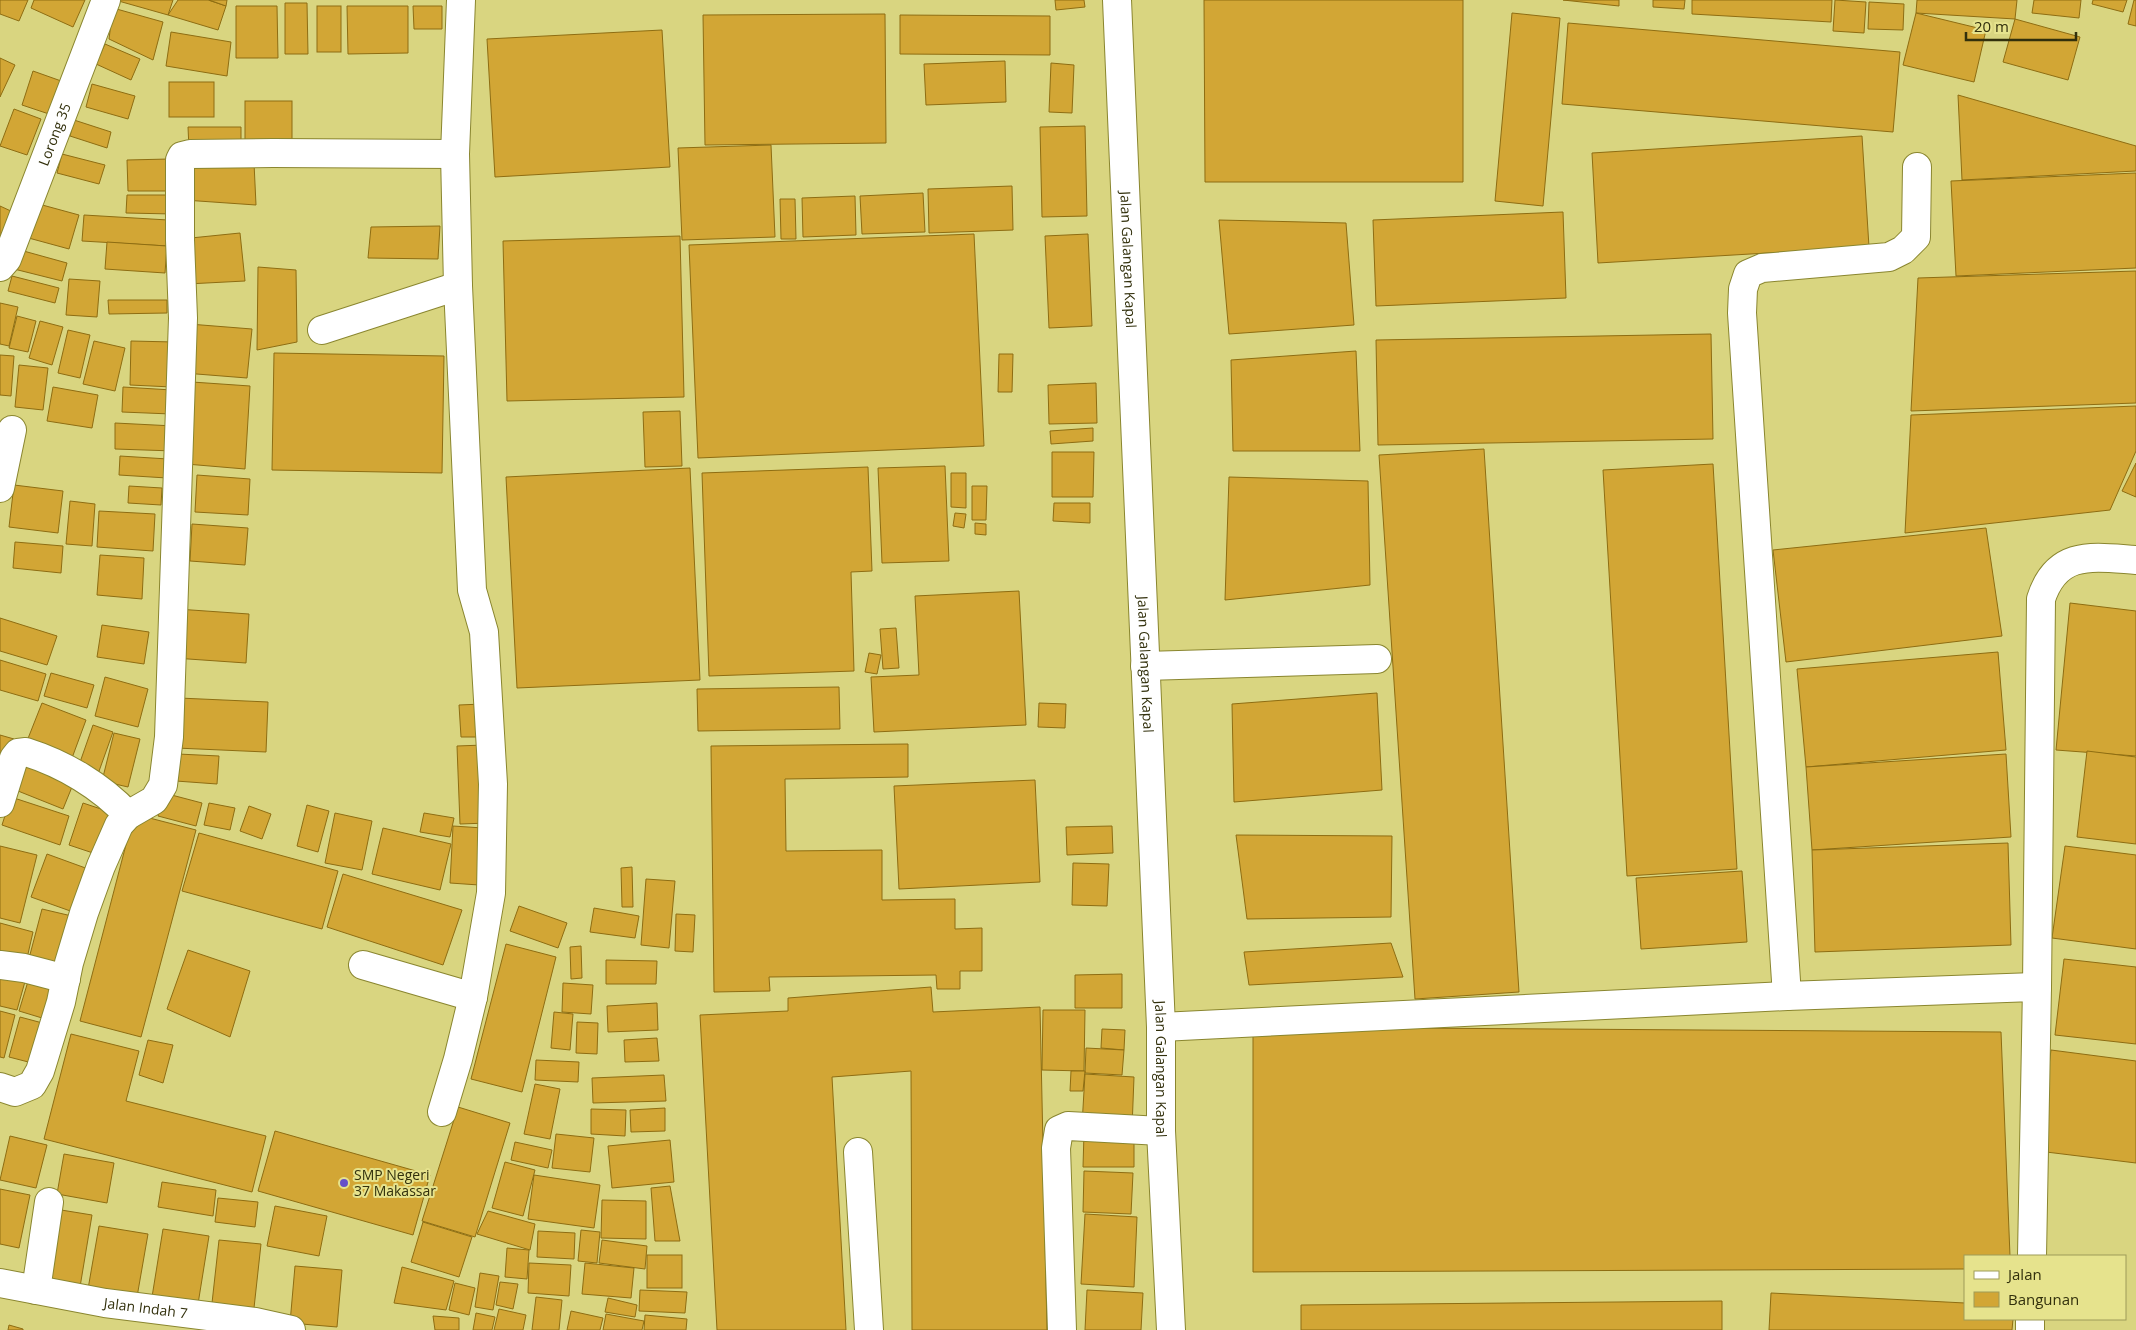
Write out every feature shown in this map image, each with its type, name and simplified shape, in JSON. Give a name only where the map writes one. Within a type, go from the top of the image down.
[{"type":"street","name":"Lorong 35","points":[[0,267],[7,259],[106,0]]},
{"type":"street","points":[[442,1112],[458,1059],[473,997],[491,893],[493,784],[484,632],[472,590],[458,286],[455,154],[461,0]]},
{"type":"street","name":"Jalan Galangan Kapal","points":[[1118,0],[1161,1027],[1161,1130],[1171,1330]]},
{"type":"street","points":[[0,1088],[15,1092],[32,1085],[40,1071],[84,913],[101,866],[119,825],[128,815],[154,800],[163,785],[169,737],[183,318],[180,240],[180,160],[182,156],[190,154],[455,154]]},
{"type":"street","points":[[1787,996],[1742,313],[1743,288],[1748,274],[1762,268],[1889,257],[1903,250],[1916,237],[1917,167]]},
{"type":"street","points":[[322,330],[458,286]]},
{"type":"street","points":[[0,488],[12,430]]},
{"type":"street","points":[[2032,1255],[2041,599],[2046,583],[2072,560],[2096,557],[2136,560]]},
{"type":"street","points":[[1145,666],[1377,658]]},
{"type":"street","points":[[0,803],[14,758],[18,753],[26,752],[71,771],[102,792],[128,815]]},
{"type":"street","points":[[0,965],[24,968],[66,979]]},
{"type":"street","points":[[363,965],[473,997]]},
{"type":"street","points":[[1161,1027],[1787,996],[2037,987]]},
{"type":"street","points":[[1062,1330],[1056,1148],[1059,1130],[1068,1126],[1161,1130]]},
{"type":"street","points":[[858,1152],[869,1330]]},
{"type":"street","points":[[36,1290],[49,1202]]},
{"type":"street","name":"Jalan Indah 7","points":[[0,1283],[105,1304],[255,1322],[291,1330]]},
{"type":"building","points":[[0,0],[28,0],[19,21],[0,14]]},
{"type":"building","points":[[34,0],[85,0],[73,27],[31,8]]},
{"type":"building","points":[[115,0],[173,0],[168,15]]},
{"type":"building","points":[[178,0],[208,0],[226,6],[218,30],[168,15]]},
{"type":"building","points":[[209,0],[227,0],[226,6]]},
{"type":"building","points":[[1055,0],[1084,0],[1085,7],[1056,10]]},
{"type":"building","points":[[1204,0],[1463,0],[1463,182],[1205,182]]},
{"type":"building","points":[[1563,0],[1619,0],[1619,6]]},
{"type":"building","points":[[1653,0],[1685,0],[1684,9],[1653,7]]},
{"type":"building","points":[[1692,0],[1832,0],[1831,22],[1692,14]]},
{"type":"building","points":[[1835,0],[1866,2],[1864,33],[1833,31]]},
{"type":"building","points":[[1917,0],[2017,0],[2015,19],[1916,13]]},
{"type":"building","points":[[2034,0],[2081,0],[2079,18],[2032,13]]},
{"type":"building","points":[[2093,0],[2127,0],[2123,12],[2092,4]]},
{"type":"building","points":[[2134,0],[2136,0],[2136,26],[2128,24]]},
{"type":"building","points":[[1869,2],[1904,4],[1903,30],[1868,29]]},
{"type":"building","points":[[285,3],[307,3],[308,54],[285,54]]},
{"type":"building","points":[[236,6],[277,6],[278,58],[236,58]]},
{"type":"building","points":[[317,6],[341,6],[341,52],[317,52]]},
{"type":"building","points":[[347,6],[408,6],[408,53],[348,54]]},
{"type":"building","points":[[413,6],[442,6],[442,29],[414,29]]},
{"type":"building","points":[[113,8],[163,22],[153,60],[109,39]]},
{"type":"building","points":[[1512,13],[1560,18],[1543,206],[1495,201]]},
{"type":"building","points":[[1916,13],[1986,30],[1974,82],[1903,65]]},
{"type":"building","points":[[885,14],[886,143],[705,145],[703,15]]},
{"type":"building","points":[[900,15],[1050,16],[1050,55],[900,54]]},
{"type":"building","points":[[2015,19],[2080,37],[2068,80],[2003,62]]},
{"type":"building","points":[[1568,23],[1900,52],[1893,132],[1562,104]]},
{"type":"building","points":[[662,30],[670,167],[495,177],[487,39]]},
{"type":"building","points":[[171,32],[231,42],[227,76],[166,66]]},
{"type":"building","points":[[105,44],[140,59],[131,80],[96,64]]},
{"type":"building","points":[[0,58],[15,65],[0,97]]},
{"type":"building","points":[[1005,61],[1006,102],[926,105],[924,64]]},
{"type":"building","points":[[1051,63],[1074,65],[1072,113],[1049,112]]},
{"type":"building","points":[[33,71],[64,82],[52,115],[22,105]]},
{"type":"building","points":[[169,82],[214,82],[214,117],[169,117]]},
{"type":"building","points":[[92,84],[135,96],[128,119],[86,107]]},
{"type":"building","points":[[1958,95],[2136,146],[2136,171],[1962,180]]},
{"type":"building","points":[[245,101],[292,101],[292,148],[245,148]]},
{"type":"building","points":[[14,109],[41,119],[27,155],[0,146]]},
{"type":"building","points":[[74,120],[111,132],[107,148],[70,136]]},
{"type":"building","points":[[1085,126],[1087,216],[1042,217],[1040,127]]},
{"type":"building","points":[[188,127],[241,127],[241,149],[189,149]]},
{"type":"building","points":[[1862,136],[1869,247],[1598,263],[1592,153]]},
{"type":"building","points":[[771,145],[775,237],[682,240],[678,148]]},
{"type":"building","points":[[62,154],[105,165],[99,184],[57,173]]},
{"type":"building","points":[[169,159],[169,191],[128,191],[127,160]]},
{"type":"building","points":[[185,160],[254,163],[256,205],[184,200]]},
{"type":"building","points":[[2136,173],[2136,268],[1956,276],[1951,181]]},
{"type":"building","points":[[1012,186],[1013,230],[929,233],[928,189]]},
{"type":"building","points":[[923,193],[925,232],[862,234],[860,196]]},
{"type":"building","points":[[127,195],[174,195],[173,214],[126,213]]},
{"type":"building","points":[[855,196],[856,235],[803,237],[802,198]]},
{"type":"building","points":[[780,199],[795,199],[796,239],[781,239]]},
{"type":"building","points":[[35,203],[79,215],[69,249],[25,237]]},
{"type":"building","points":[[0,206],[13,212],[0,241]]},
{"type":"building","points":[[1563,212],[1566,298],[1376,306],[1373,220]]},
{"type":"building","points":[[84,215],[168,220],[167,246],[82,241]]},
{"type":"building","points":[[1219,220],[1346,223],[1354,325],[1229,334]]},
{"type":"building","points":[[440,226],[438,259],[368,258],[371,227]]},
{"type":"building","points":[[240,233],[245,281],[187,284],[181,239]]},
{"type":"building","points":[[974,234],[984,446],[698,458],[689,245]]},
{"type":"building","points":[[1088,234],[1092,326],[1049,328],[1045,236]]},
{"type":"building","points":[[680,236],[684,397],[507,401],[503,241]]},
{"type":"building","points":[[107,242],[167,246],[165,273],[105,269]]},
{"type":"building","points":[[20,250],[67,263],[62,281],[14,269]]},
{"type":"building","points":[[258,267],[296,270],[297,342],[257,350]]},
{"type":"building","points":[[2136,271],[2136,403],[1911,411],[1918,278]]},
{"type":"building","points":[[12,276],[59,288],[55,303],[8,291]]},
{"type":"building","points":[[69,279],[100,281],[97,317],[66,315]]},
{"type":"building","points":[[108,300],[167,300],[167,313],[109,314]]},
{"type":"building","points":[[0,303],[18,307],[9,346],[0,344]]},
{"type":"building","points":[[17,316],[36,321],[28,352],[9,348]]},
{"type":"building","points":[[40,321],[63,327],[52,365],[29,358]]},
{"type":"building","points":[[189,324],[252,329],[247,378],[184,373]]},
{"type":"building","points":[[68,330],[90,335],[80,378],[58,373]]},
{"type":"building","points":[[1711,334],[1713,439],[1378,445],[1376,340]]},
{"type":"building","points":[[94,341],[125,348],[115,391],[83,384]]},
{"type":"building","points":[[131,341],[174,342],[172,387],[130,385]]},
{"type":"building","points":[[1356,351],[1360,451],[1233,451],[1231,360]]},
{"type":"building","points":[[274,353],[444,356],[442,473],[272,470]]},
{"type":"building","points":[[999,354],[1013,354],[1012,392],[998,392]]},
{"type":"building","points":[[0,355],[14,356],[11,396],[0,395]]},
{"type":"building","points":[[19,365],[48,368],[43,410],[15,407]]},
{"type":"building","points":[[192,382],[250,386],[245,469],[186,464]]},
{"type":"building","points":[[1096,383],[1097,423],[1049,424],[1048,385]]},
{"type":"building","points":[[53,387],[98,395],[92,428],[47,421]]},
{"type":"building","points":[[123,387],[172,390],[171,414],[122,412]]},
{"type":"building","points":[[2136,406],[2136,451],[2110,510],[1905,533],[1911,415]]},
{"type":"building","points":[[680,411],[682,466],[645,467],[643,412]]},
{"type":"building","points":[[115,423],[174,426],[174,451],[115,449]]},
{"type":"building","points":[[1093,428],[1093,441],[1051,444],[1050,431]]},
{"type":"building","points":[[1484,449],[1519,992],[1415,999],[1379,455]]},
{"type":"building","points":[[1052,452],[1094,452],[1093,497],[1052,497]]},
{"type":"building","points":[[120,456],[168,459],[167,478],[119,475]]},
{"type":"building","points":[[2136,463],[2136,497],[2122,491]]},
{"type":"building","points":[[1713,464],[1737,869],[1627,876],[1603,470]]},
{"type":"building","points":[[945,466],[949,561],[882,563],[878,468]]},
{"type":"building","points":[[868,467],[872,571],[851,572],[854,671],[709,676],[702,473]]},
{"type":"building","points":[[690,468],[700,680],[517,688],[506,477]]},
{"type":"building","points":[[951,473],[966,473],[966,508],[951,507]]},
{"type":"building","points":[[197,475],[250,479],[248,515],[195,512]]},
{"type":"building","points":[[1229,477],[1368,481],[1370,585],[1225,600]]},
{"type":"building","points":[[14,485],[63,491],[58,533],[9,527]]},
{"type":"building","points":[[129,486],[162,488],[161,505],[128,503]]},
{"type":"building","points":[[972,486],[987,486],[986,520],[972,520]]},
{"type":"building","points":[[70,501],[95,504],[92,546],[66,544]]},
{"type":"building","points":[[1054,503],[1090,503],[1090,523],[1053,521]]},
{"type":"building","points":[[99,511],[155,514],[153,551],[97,547]]},
{"type":"building","points":[[955,513],[966,514],[964,528],[953,526]]},
{"type":"building","points":[[975,523],[986,524],[986,535],[975,534]]},
{"type":"building","points":[[192,524],[248,528],[245,565],[190,561]]},
{"type":"building","points":[[1986,528],[2002,636],[1786,662],[1773,550]]},
{"type":"building","points":[[15,542],[63,546],[61,573],[13,568]]},
{"type":"building","points":[[100,555],[144,558],[142,599],[97,595]]},
{"type":"building","points":[[1019,591],[1026,725],[874,732],[871,677],[919,675],[915,596]]},
{"type":"building","points":[[2070,603],[2136,611],[2136,756],[2056,750]]},
{"type":"building","points":[[177,609],[249,614],[246,663],[174,658]]},
{"type":"building","points":[[0,618],[57,636],[47,665],[0,651]]},
{"type":"building","points":[[102,625],[149,632],[144,664],[97,657]]},
{"type":"building","points":[[896,628],[899,668],[883,669],[880,629]]},
{"type":"building","points":[[1998,652],[2006,750],[1806,767],[1797,669]]},
{"type":"building","points":[[869,653],[881,655],[877,674],[865,672]]},
{"type":"building","points":[[0,660],[46,674],[38,701],[0,690]]},
{"type":"building","points":[[51,673],[94,685],[87,708],[44,696]]},
{"type":"building","points":[[105,677],[148,689],[138,727],[95,716]]},
{"type":"building","points":[[839,687],[840,729],[698,731],[697,689]]},
{"type":"building","points":[[1377,693],[1382,790],[1234,802],[1232,704]]},
{"type":"building","points":[[179,698],[268,702],[266,752],[176,748]]},
{"type":"building","points":[[42,703],[86,720],[72,758],[27,741]]},
{"type":"building","points":[[1039,703],[1066,704],[1065,728],[1038,727]]},
{"type":"building","points":[[482,704],[483,737],[461,737],[459,705]]},
{"type":"building","points":[[93,725],[113,732],[98,774],[78,768]]},
{"type":"building","points":[[114,733],[140,739],[128,787],[102,781]]},
{"type":"building","points":[[0,735],[14,739],[5,770],[0,769]]},
{"type":"building","points":[[908,744],[908,777],[785,779],[786,851],[882,850],[882,900],[955,899],[955,929],[982,928],[982,971],[960,971],[960,989],[937,989],[936,975],[769,977],[770,991],[714,992],[711,746]]},
{"type":"building","points":[[484,745],[488,823],[460,824],[457,746]]},
{"type":"building","points":[[2087,751],[2136,757],[2136,844],[2077,837]]},
{"type":"building","points":[[178,754],[219,756],[217,784],[176,781]]},
{"type":"building","points":[[2006,754],[2011,837],[1812,850],[1806,767]]},
{"type":"building","points":[[24,763],[74,782],[63,809],[13,789]]},
{"type":"building","points":[[1035,780],[1040,882],[899,889],[894,786]]},
{"type":"building","points":[[164,793],[202,803],[196,826],[158,816]]},
{"type":"building","points":[[11,797],[69,816],[60,845],[2,825]]},
{"type":"building","points":[[83,803],[113,813],[99,855],[69,845]]},
{"type":"building","points":[[209,803],[235,808],[230,830],[204,825]]},
{"type":"building","points":[[307,805],[329,811],[318,852],[297,846]]},
{"type":"building","points":[[249,806],[271,814],[262,839],[240,831]]},
{"type":"building","points":[[335,813],[372,821],[362,870],[325,863]]},
{"type":"building","points":[[424,813],[454,818],[450,837],[420,832]]},
{"type":"building","points":[[134,814],[196,830],[141,1037],[80,1021]]},
{"type":"building","points":[[453,826],[483,828],[479,885],[450,883]]},
{"type":"building","points":[[1112,826],[1113,853],[1067,855],[1066,827]]},
{"type":"building","points":[[383,828],[451,844],[440,890],[372,874]]},
{"type":"building","points":[[199,833],[338,871],[322,929],[182,891]]},
{"type":"building","points":[[1236,835],[1392,836],[1391,917],[1247,919]]},
{"type":"building","points":[[2008,843],[2011,945],[1815,952],[1812,850]]},
{"type":"building","points":[[0,846],[37,855],[20,923],[0,918]]},
{"type":"building","points":[[2065,846],[2136,855],[2136,949],[2052,938]]},
{"type":"building","points":[[47,854],[91,870],[76,913],[31,897]]},
{"type":"building","points":[[1073,863],[1109,864],[1107,906],[1072,905]]},
{"type":"building","points":[[632,867],[633,907],[622,907],[621,868]]},
{"type":"building","points":[[1742,871],[1747,942],[1641,949],[1636,878]]},
{"type":"building","points":[[343,874],[462,910],[443,965],[327,927]]},
{"type":"building","points":[[646,879],[675,881],[669,948],[641,945]]},
{"type":"building","points":[[519,906],[567,923],[558,948],[510,931]]},
{"type":"building","points":[[594,908],[639,916],[635,938],[590,932]]},
{"type":"building","points":[[42,909],[76,917],[61,975],[27,966]]},
{"type":"building","points":[[676,914],[695,915],[693,952],[675,951]]},
{"type":"building","points":[[0,923],[33,932],[25,967],[0,960]]},
{"type":"building","points":[[1391,943],[1403,977],[1249,985],[1244,952]]},
{"type":"building","points":[[506,944],[556,957],[522,1092],[471,1079]]},
{"type":"building","points":[[581,946],[582,978],[571,979],[570,947]]},
{"type":"building","points":[[188,950],[250,971],[230,1037],[167,1009]]},
{"type":"building","points":[[2064,959],[2136,967],[2136,1044],[2055,1035]]},
{"type":"building","points":[[606,960],[657,961],[656,984],[606,984]]},
{"type":"building","points":[[0,971],[26,978],[17,1010],[0,1006]]},
{"type":"building","points":[[1122,974],[1122,1008],[1075,1008],[1075,975]]},
{"type":"building","points":[[29,978],[62,988],[52,1021],[19,1011]]},
{"type":"building","points":[[563,983],[593,985],[591,1014],[562,1012]]},
{"type":"building","points":[[931,987],[933,1012],[1040,1007],[1047,1330],[912,1330],[911,1071],[832,1077],[846,1330],[717,1330],[700,1015],[788,1011],[788,998]]},
{"type":"building","points":[[657,1003],[658,1030],[608,1032],[607,1006]]},
{"type":"building","points":[[1043,1010],[1085,1010],[1084,1071],[1042,1070]]},
{"type":"building","points":[[0,1011],[15,1015],[4,1058],[0,1057]]},
{"type":"building","points":[[554,1012],[573,1014],[570,1050],[551,1048]]},
{"type":"building","points":[[20,1017],[50,1025],[40,1065],[9,1057]]},
{"type":"building","points":[[577,1022],[598,1023],[597,1054],[576,1053]]},
{"type":"building","points":[[1253,1027],[2001,1032],[2010,1255],[1964,1255],[1964,1269],[1253,1272]]},
{"type":"building","points":[[1102,1029],[1125,1030],[1124,1050],[1101,1048]]},
{"type":"building","points":[[71,1034],[139,1051],[126,1101],[266,1136],[252,1192],[44,1139]]},
{"type":"building","points":[[657,1038],[659,1061],[625,1062],[624,1040]]},
{"type":"building","points":[[148,1040],[173,1045],[163,1083],[139,1075]]},
{"type":"building","points":[[1086,1048],[1124,1050],[1122,1075],[1085,1073]]},
{"type":"building","points":[[2051,1050],[2136,1061],[2136,1163],[2038,1151]]},
{"type":"building","points":[[536,1060],[579,1062],[578,1082],[535,1080]]},
{"type":"building","points":[[1071,1071],[1085,1071],[1083,1091],[1070,1091]]},
{"type":"building","points":[[1085,1074],[1134,1077],[1132,1128],[1082,1125]]},
{"type":"building","points":[[664,1075],[666,1101],[593,1103],[592,1078]]},
{"type":"building","points":[[535,1084],[560,1089],[550,1139],[524,1134]]},
{"type":"building","points":[[458,1107],[510,1123],[475,1237],[422,1221]]},
{"type":"building","points":[[665,1108],[665,1131],[631,1132],[630,1110]]},
{"type":"building","points":[[591,1109],[626,1110],[625,1136],[591,1134]]},
{"type":"building","name":"SMP Negeri 37 Makassar","points":[[275,1131],[430,1175],[413,1235],[258,1191]]},
{"type":"building","points":[[1084,1133],[1134,1133],[1134,1167],[1083,1167]]},
{"type":"building","points":[[556,1134],[594,1138],[590,1172],[552,1168]]},
{"type":"building","points":[[10,1136],[47,1145],[36,1188],[0,1180]]},
{"type":"building","points":[[670,1140],[674,1182],[612,1188],[608,1146]]},
{"type":"building","points":[[515,1142],[552,1150],[548,1168],[511,1160]]},
{"type":"building","points":[[64,1154],[114,1163],[107,1203],[57,1194]]},
{"type":"building","points":[[505,1162],[535,1170],[523,1216],[492,1208]]},
{"type":"building","points":[[1084,1171],[1133,1173],[1131,1214],[1083,1212]]},
{"type":"building","points":[[534,1175],[600,1185],[594,1228],[528,1219]]},
{"type":"building","points":[[162,1182],[216,1190],[213,1216],[158,1207]]},
{"type":"building","points":[[670,1186],[680,1241],[655,1241],[651,1188]]},
{"type":"building","points":[[0,1189],[30,1195],[19,1248],[0,1244]]},
{"type":"building","points":[[218,1198],[258,1202],[255,1227],[215,1222]]},
{"type":"building","points":[[602,1200],[646,1201],[646,1239],[601,1238]]},
{"type":"building","points":[[275,1206],[327,1216],[319,1256],[267,1246]]},
{"type":"building","points":[[55,1209],[92,1215],[80,1287],[44,1281]]},
{"type":"building","points":[[488,1211],[535,1224],[530,1250],[477,1234]]},
{"type":"building","points":[[1085,1214],[1137,1217],[1134,1287],[1081,1284]]},
{"type":"building","points":[[423,1222],[472,1237],[459,1277],[411,1262]]},
{"type":"building","points":[[99,1226],[148,1234],[137,1297],[88,1289]]},
{"type":"building","points":[[163,1229],[209,1236],[198,1304],[152,1297]]},
{"type":"building","points":[[581,1230],[600,1232],[597,1263],[578,1261]]},
{"type":"building","points":[[538,1231],[575,1233],[574,1259],[537,1257]]},
{"type":"building","points":[[219,1240],[261,1244],[254,1308],[212,1303]]},
{"type":"building","points":[[602,1240],[647,1246],[645,1269],[599,1263]]},
{"type":"building","points":[[507,1248],[529,1250],[527,1279],[505,1277]]},
{"type":"building","points":[[647,1255],[682,1255],[682,1288],[647,1288]]},
{"type":"building","points":[[529,1263],[571,1265],[569,1296],[528,1293]]},
{"type":"building","points":[[585,1263],[634,1268],[631,1298],[582,1294]]},
{"type":"building","points":[[295,1266],[342,1270],[337,1327],[290,1323]]},
{"type":"building","points":[[402,1267],[454,1281],[446,1310],[394,1303]]},
{"type":"building","points":[[480,1273],[499,1276],[493,1310],[475,1307]]},
{"type":"building","points":[[500,1282],[518,1284],[513,1309],[496,1305]]},
{"type":"building","points":[[455,1283],[475,1288],[469,1315],[449,1310]]},
{"type":"building","points":[[640,1290],[687,1292],[685,1313],[639,1311]]},
{"type":"building","points":[[1087,1290],[1143,1293],[1141,1330],[1085,1330]]},
{"type":"building","points":[[1771,1293],[1964,1303],[1964,1320],[2013,1320],[2012,1330],[1769,1330]]},
{"type":"building","points":[[536,1297],[562,1300],[559,1330],[532,1330]]},
{"type":"building","points":[[608,1298],[637,1305],[635,1317],[605,1312]]},
{"type":"building","points":[[1722,1301],[1722,1330],[1301,1330],[1301,1305]]},
{"type":"building","points":[[499,1309],[526,1315],[523,1330],[494,1330]]},
{"type":"building","points":[[571,1311],[603,1318],[600,1330],[567,1330]]},
{"type":"building","points":[[476,1313],[495,1317],[492,1330],[473,1330]]},
{"type":"building","points":[[606,1314],[644,1321],[642,1330],[603,1330]]},
{"type":"building","points":[[645,1315],[687,1319],[686,1330],[644,1330]]},
{"type":"building","points":[[433,1316],[459,1318],[459,1330],[435,1330]]},
{"type":"building","points":[[9,1325],[23,1329],[23,1330],[8,1330]]},
{"type":"place","name":"SMP Negeri 37 Makassar","points":[[344,1183]]}]
